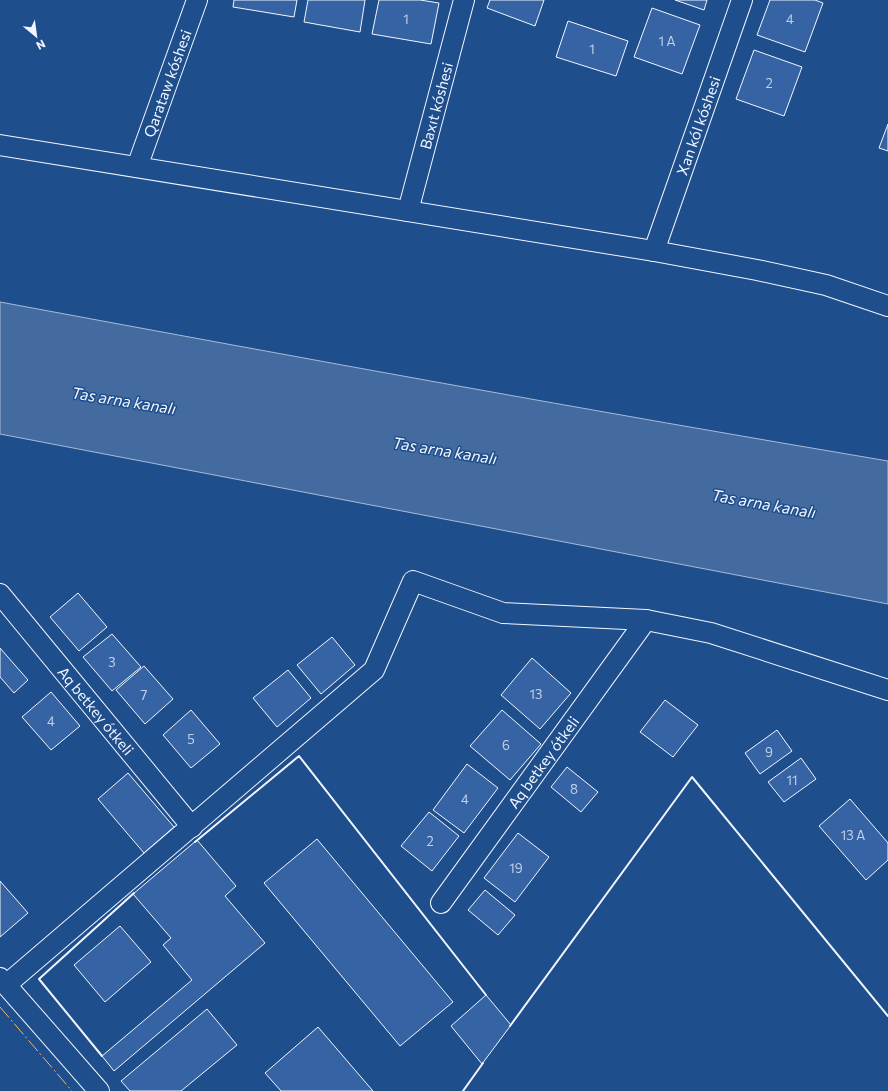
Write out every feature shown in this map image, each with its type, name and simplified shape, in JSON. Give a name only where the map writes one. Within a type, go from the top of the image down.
[{"type":"street","name":"Qarataw kóshesi","points":[[137,167],[197,0]]},
{"type":"street","name":"Baxıt kóshesi","points":[[408,211],[464,0]]},
{"type":"street","name":"Xan kól kóshesi","points":[[654,251],[742,0]]},
{"type":"street","points":[[0,145],[654,251],[757,270],[826,285],[888,306]]},
{"type":"street","points":[[99,1091],[3,981],[192,827],[374,670],[413,581],[503,613],[646,620],[711,633],[888,690]]},
{"type":"street","name":"Aq betkey ótkeli","points":[[0,594],[192,827]]},
{"type":"street","name":"Aq betkey ótkeli","points":[[441,903],[646,620]]},
{"type":"water","name":"Tas arna kanalı","points":[[0,302],[666,423],[888,461],[888,604],[0,434]]},
{"type":"building","points":[[234,0],[297,0],[294,17],[233,7]]},
{"type":"building","points":[[308,0],[365,0],[360,32],[304,22]]},
{"type":"building","points":[[379,0],[420,0],[439,3],[431,44],[372,34]]},
{"type":"building","points":[[490,0],[544,0],[535,26],[487,8]]},
{"type":"building","points":[[675,0],[707,0],[704,10]]},
{"type":"building","points":[[770,0],[815,0],[823,3],[805,52],[757,35]]},
{"type":"building","points":[[652,8],[700,25],[682,74],[634,57]]},
{"type":"building","points":[[568,21],[628,41],[616,76],[556,57]]},
{"type":"building","points":[[754,50],[802,67],[784,116],[736,99]]},
{"type":"building","points":[[888,124],[888,151],[879,148]]},
{"type":"building","points":[[78,593],[107,627],[79,651],[50,617]]},
{"type":"building","points":[[112,634],[141,667],[112,691],[83,657]]},
{"type":"building","points":[[332,637],[355,665],[321,694],[297,665]]},
{"type":"building","points":[[0,648],[28,680],[14,693],[0,677]]},
{"type":"building","points":[[532,658],[571,693],[540,729],[501,695]]},
{"type":"building","points":[[144,666],[173,699],[145,724],[116,690]]},
{"type":"building","points":[[288,670],[311,698],[277,727],[253,698]]},
{"type":"building","points":[[51,692],[80,726],[51,750],[22,717]]},
{"type":"building","points":[[665,700],[698,725],[673,757],[640,732]]},
{"type":"building","points":[[191,710],[220,744],[191,768],[163,735]]},
{"type":"building","points":[[502,710],[541,744],[510,780],[470,746]]},
{"type":"building","points":[[777,730],[792,751],[760,774],[745,753]]},
{"type":"building","points":[[801,758],[816,779],[784,802],[768,782]]},
{"type":"building","points":[[467,764],[498,788],[464,833],[433,810]]},
{"type":"building","points":[[567,767],[598,792],[581,812],[551,787]]},
{"type":"building","points":[[128,773],[174,827],[144,853],[98,799]]},
{"type":"building","points":[[850,799],[888,843],[888,860],[866,880],[819,826]]},
{"type":"building","points":[[429,812],[459,836],[432,871],[401,846]]},
{"type":"building","points":[[518,833],[549,857],[515,902],[484,878]]},
{"type":"building","points":[[317,839],[453,1002],[400,1046],[264,883]]},
{"type":"building","points":[[197,840],[236,886],[225,896],[265,943],[114,1071],[102,1056],[192,980],[163,945],[171,938],[133,894]]},
{"type":"building","points":[[0,881],[28,913],[0,937]]},
{"type":"building","points":[[485,890],[515,915],[498,935],[468,910]]},
{"type":"building","points":[[120,926],[151,962],[105,1002],[74,965]]},
{"type":"building","points":[[486,995],[511,1025],[482,1064],[451,1026]]},
{"type":"building","points":[[207,1009],[237,1045],[181,1091],[130,1091],[121,1081]]},
{"type":"building","points":[[318,1027],[373,1091],[281,1091],[265,1073]]},
{"type":"wall","points":[[195,842],[299,756],[486,995]]},
{"type":"wall","points":[[510,1026],[692,777],[888,1016]]},
{"type":"wall","points":[[102,1056],[39,979],[134,893]]},
{"type":"wall","points":[[463,1091],[483,1063]]},
{"type":"power","points":[[0,1007],[72,1091]]}]
